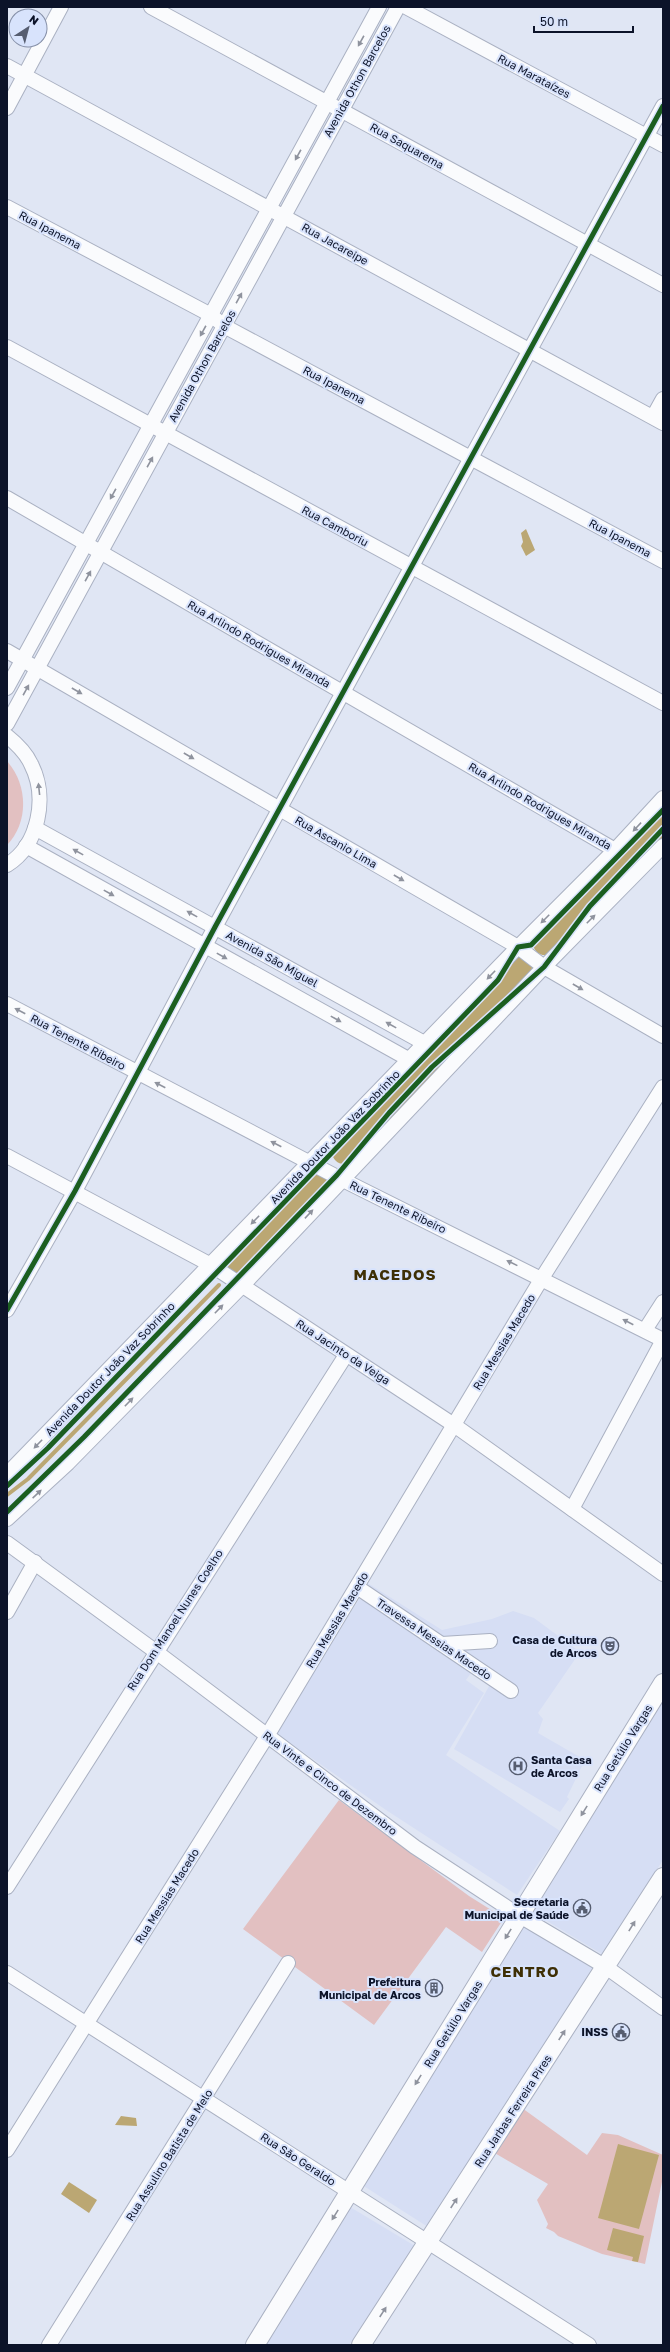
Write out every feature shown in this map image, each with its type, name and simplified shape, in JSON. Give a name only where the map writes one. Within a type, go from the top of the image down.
[{"type":"main road","name":"Rua Getúlio Vargas","points":[[255,2345],[663,1683]]},
{"type":"main road","name":"Rua Jarbas Ferreira Pires","points":[[362,2345],[663,1877]]},
{"type":"street","points":[[7,108],[61,7]]},
{"type":"street","name":"Rua Saquarema","points":[[151,7],[663,285]]},
{"type":"street","name":"Avenida Othon Barcelos","points":[[7,688],[379,7]]},
{"type":"street","name":"Avenida Othon Barcelos","points":[[7,724],[398,7]]},
{"type":"street","name":"Rua Marataízes","points":[[406,7],[663,146]]},
{"type":"street","name":"Rua Jacareipe","points":[[7,66],[658,420]]},
{"type":"street","points":[[7,1310],[75,1191],[136,1073],[215,927],[663,106]]},
{"type":"street","name":"Rua Ipanema","points":[[7,207],[211,315],[224,326],[663,561]]},
{"type":"street","name":"Rua Camboriu","points":[[7,347],[150,426],[663,703]]},
{"type":"street","points":[[658,420],[663,399]]},
{"type":"street","name":"Rua Arlindo Rodrigues Miranda","points":[[7,498],[616,850]]},
{"type":"street","name":"Rua Ascanio Lima","points":[[7,651],[518,947],[544,967],[663,1036]]},
{"type":"street","points":[[7,736],[19,746],[32,764],[39,785],[40,807],[35,828],[26,846],[7,865]]},
{"type":"street","name":"Avenida Doutor João Vaz Sobrinho","points":[[7,1474],[426,1044],[518,947],[616,850],[663,798]]},
{"type":"street","name":"Avenida São Miguel","points":[[35,828],[426,1044]]},
{"type":"street","name":"Avenida São Miguel","points":[[26,846],[410,1060]]},
{"type":"street","points":[[7,1519],[68,1464],[243,1285],[341,1179],[544,967],[663,846]]},
{"type":"street","name":"Rua Tenente Ribeiro","points":[[7,1004],[136,1073],[341,1179],[542,1278],[663,1340]]},
{"type":"street","name":"Rua Messias Macedo","points":[[7,2150],[268,1736],[542,1278],[663,1088]]},
{"type":"street","name":"Rua Jacinto da Veiga","points":[[7,1156],[211,1265],[243,1285],[346,1355],[454,1425],[663,1574]]},
{"type":"street","points":[[645,1330],[663,1302]]},
{"type":"street","points":[[572,1509],[663,1340]]},
{"type":"street","name":"Rua Dom Manoel Nunes Coelho","points":[[7,1886],[155,1651],[346,1355]]},
{"type":"street","name":"Rua Vinte e Cinco de Dezembro","points":[[7,1543],[155,1651],[415,1847],[520,1916],[606,1967],[663,2008]]},
{"type":"street","points":[[7,1612],[35,1562]]},
{"type":"street","name":"Travessa Messias Macedo","points":[[357,1587],[510,1691]]},
{"type":"street","points":[[442,1644],[490,1641]]},
{"type":"street","name":"Rua Assulino Batista de Melo","points":[[49,2345],[288,1963]]},
{"type":"street","name":"Rua São Geraldo","points":[[7,1973],[589,2345]]},
{"type":"shaded area","points":[[526,529],[535,550],[526,556],[521,546],[523,542],[521,533]]},
{"type":"shaded area","points":[[7,761],[19,781],[23,803],[19,826],[7,845]]},
{"type":"shaded area","points":[[366,1582],[442,1630],[492,1619],[513,1611],[534,1618],[580,1652],[538,1713],[543,1719],[538,1733],[585,1760],[567,1797],[569,1799],[560,1812],[454,1749],[493,1679],[357,1587]]},
{"type":"shaded area","points":[[362,1595],[473,1670],[466,1680],[484,1693],[446,1755],[560,1831],[517,1895],[386,1810],[273,1731]]},
{"type":"shaded area","points":[[663,1701],[663,1860],[602,1954],[532,1912]]},
{"type":"shaded area","points":[[339,1800],[469,1896],[504,1918],[482,1952],[446,1927],[374,2025],[243,1929]]},
{"type":"shaded area","points":[[522,1923],[593,1968],[576,1997],[428,2227],[359,2183]]},
{"type":"shaded area","points":[[522,2108],[587,2155],[602,2133],[618,2135],[663,2155],[663,2177],[645,2264],[602,2254],[558,2236],[546,2228],[548,2224],[537,2200],[548,2184],[493,2152]]},
{"type":"shaded area","points":[[121,2116],[136,2118],[137,2126],[115,2125]]},
{"type":"shaded area","points":[[618,2144],[659,2155],[639,2229],[598,2218]]},
{"type":"shaded area","points":[[69,2182],[97,2200],[89,2213],[61,2194]]},
{"type":"shaded area","points":[[350,2207],[415,2246],[349,2345],[263,2345]]},
{"type":"shaded area","points":[[613,2228],[644,2236],[638,2262],[632,2261],[633,2257],[607,2250]]},
{"type":"waterway","points":[[545,943],[663,821]]},
{"type":"waterway","points":[[344,1152],[520,967]]},
{"type":"waterway","points":[[238,1265],[320,1178]]},
{"type":"waterway","points":[[7,1495],[28,1479],[219,1285]]},
{"type":"cycle path","points":[[7,1310],[75,1191],[215,927],[663,106]]},
{"type":"cycle path","points":[[7,1486],[48,1448],[498,980],[518,947],[531,945],[663,810]]},
{"type":"cycle path","points":[[7,1512],[84,1437],[337,1175],[389,1113],[432,1067],[544,967],[590,906],[663,829]]},
{"type":"place","name":"Casa de Cultura de Arcos","points":[[610,1646]]},
{"type":"place","name":"Santa Casa de Arcos","points":[[518,1766]]},
{"type":"place","name":"Secretaria Municipal de Saúde","points":[[582,1908]]},
{"type":"place","name":"Prefeitura Municipal de Arcos","points":[[434,1988]]},
{"type":"place","name":"INSS","points":[[621,2032]]},
{"type":"district","name":"MACEDOS","points":[[395,1275]]},
{"type":"district","name":"CENTRO","points":[[525,1972]]}]
